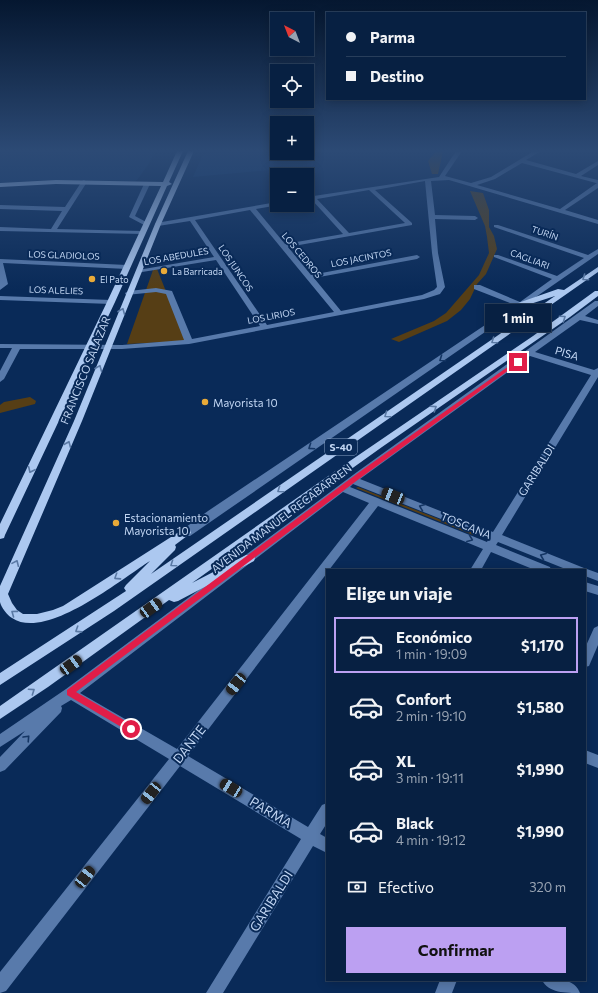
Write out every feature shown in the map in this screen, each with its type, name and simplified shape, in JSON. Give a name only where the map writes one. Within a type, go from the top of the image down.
[{"type":"main road","name":"FRANCISCO SALAZAR","points":[[0,535],[111,302],[157,197]]},
{"type":"main road","name":"FRANCISCO SALAZAR","points":[[1,596],[78,421],[169,197]]},
{"type":"main road","name":"AVENIDA MANUEL RECABARREN","points":[[0,680],[110,608],[598,269]]},
{"type":"main road","points":[[521,305],[572,287]]},
{"type":"main road","name":"AVENIDA MANUEL RECABARREN","points":[[0,713],[139,616],[347,467],[578,313],[598,293]]},
{"type":"main road","points":[[578,313],[598,298]]},
{"type":"main road","points":[[110,608],[186,533]]},
{"type":"main road","points":[[1,596],[13,615],[24,619],[48,617],[67,609],[186,533]]},
{"type":"main road","points":[[139,616],[250,558]]},
{"type":"street","points":[[53,230],[74,197]]},
{"type":"street","points":[[141,197],[132,216],[146,224]]},
{"type":"street","points":[[283,246],[410,224],[381,197]]},
{"type":"street","points":[[429,197],[431,217],[475,218]]},
{"type":"street","points":[[517,197],[598,222]]},
{"type":"street","points":[[562,210],[580,197]]},
{"type":"street","points":[[314,203],[347,234]]},
{"type":"street","points":[[158,224],[270,205]]},
{"type":"street","points":[[0,208],[66,209]]},
{"type":"street","name":"LOS CEDROS","points":[[252,209],[339,313]]},
{"type":"street","name":"LOS LIRIOS","points":[[0,346],[107,347],[189,342],[424,298],[437,292],[441,287],[431,217]]},
{"type":"street","name":"LOS JUNCOS","points":[[191,218],[265,327]]},
{"type":"street","name":"TURÍN","points":[[496,226],[589,257]]},
{"type":"street","points":[[0,229],[142,233]]},
{"type":"street","points":[[186,533],[598,251]]},
{"type":"street","name":"CAGLIARI","points":[[496,256],[558,279]]},
{"type":"street","name":"LOS JACINTOS","points":[[310,277],[417,257]]},
{"type":"street","name":"LOS ABEDULES","points":[[138,272],[218,258]]},
{"type":"street","points":[[0,263],[4,284],[0,288]]},
{"type":"street","name":"LOS GLADIOLOS","points":[[0,263],[127,267]]},
{"type":"street","points":[[477,287],[521,305]]},
{"type":"street","points":[[129,293],[156,290],[169,293],[189,342]]},
{"type":"street","name":"LOS ALELIES","points":[[0,298],[111,302]]},
{"type":"street","name":"AVENIDA MANUEL RECABARREN","points":[[0,741],[70,693],[353,480],[529,353],[578,313],[598,303]]},
{"type":"street","points":[[578,313],[598,322]]},
{"type":"street","points":[[0,379],[17,346]]},
{"type":"street","name":"PISA","points":[[529,353],[597,372]]},
{"type":"street","name":"GARIBALDI","points":[[476,569],[597,372]]},
{"type":"street","name":"TOSCANA","points":[[353,480],[576,569]]},
{"type":"street","name":"TOSCANA","points":[[343,488],[544,569]]},
{"type":"street","name":"DANTE","points":[[0,985],[179,757],[376,501]]},
{"type":"street","points":[[586,572],[598,578]]},
{"type":"street","points":[[586,586],[598,591]]},
{"type":"street","points":[[586,660],[598,631]]},
{"type":"street","points":[[0,766],[70,693]]},
{"type":"street","name":"PARMA","points":[[70,693],[326,845]]},
{"type":"street","points":[[586,756],[598,762]]},
{"type":"street","name":"GARIBALDI","points":[[214,993],[326,812]]},
{"type":"street","points":[[443,993],[448,981]]},
{"type":"street","points":[[552,981],[572,993]]},
{"type":"shaded area","points":[[473,197],[485,197],[489,210],[489,227],[494,236],[497,249],[486,274],[477,284],[470,299],[461,310],[447,321],[399,342],[391,339],[434,321],[446,313],[479,275],[489,253],[485,226]]},
{"type":"shaded area","points":[[157,269],[186,341],[127,344],[153,270]]},
{"type":"shaded area","points":[[30,397],[36,401],[35,404],[0,413],[0,405],[4,402]]},
{"type":"shaded area","points":[[358,487],[474,533],[473,535],[356,488]]},
{"type":"place","name":"La Barricada","points":[[164,271]]},
{"type":"place","name":"El Pato","points":[[92,279]]},
{"type":"place","name":"Mayorista 10","points":[[205,402]]},
{"type":"place","name":"Estacionamiento Mayorista 10","points":[[116,523]]},
{"type":"route","points":[[131,729],[70,693],[140,638],[250,558],[360,474],[518,362]]}]
